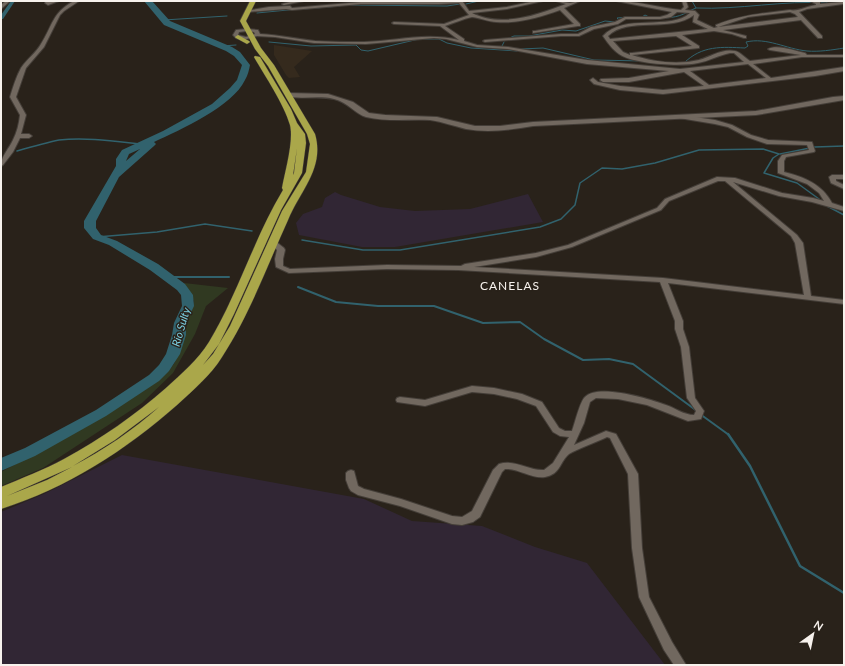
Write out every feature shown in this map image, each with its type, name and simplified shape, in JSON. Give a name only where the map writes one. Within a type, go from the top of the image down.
[{"type":"highway","points":[[1,504],[52,483],[101,456],[146,425],[188,388],[217,356],[235,326],[286,210],[310,172],[314,144],[311,134],[271,65],[238,22],[247,1]]},
{"type":"highway","points":[[1,493],[68,463],[111,437],[156,403],[190,373],[214,344],[276,210],[284,196],[293,173],[298,143],[298,136],[294,124],[246,34],[243,21],[253,1]]},
{"type":"street","points":[[2,6],[8,1]]},
{"type":"street","points":[[48,1],[48,4],[57,1]]},
{"type":"street","points":[[1,164],[13,149],[18,136],[23,115],[13,98],[24,69],[43,46],[49,36],[55,18],[66,7],[77,1]]},
{"type":"street","points":[[248,11],[302,1]]},
{"type":"street","points":[[286,4],[344,1]]},
{"type":"street","points":[[461,1],[470,14],[494,22],[538,15],[578,1]]},
{"type":"street","points":[[286,4],[292,9],[367,2],[465,1]]},
{"type":"street","points":[[394,23],[452,24],[470,14],[541,1]]},
{"type":"street","points":[[558,1],[572,4]]},
{"type":"street","points":[[618,1],[676,11],[691,12],[697,14],[696,22],[712,29],[733,33],[744,37]]},
{"type":"street","points":[[682,11],[686,7],[684,1]]},
{"type":"street","points":[[812,1],[818,3],[818,6]]},
{"type":"street","points":[[712,29],[732,20],[748,16],[787,11],[796,12],[806,8],[843,3]]},
{"type":"street","points":[[535,32],[578,25],[561,8]]},
{"type":"street","points":[[454,41],[497,41],[560,35],[579,35],[593,28],[616,23],[628,18],[660,18],[669,16],[676,11]]},
{"type":"street","points":[[613,31],[642,23],[682,20],[693,13],[691,12]]},
{"type":"street","points":[[796,12],[820,37]]},
{"type":"street","points":[[610,40],[677,34],[803,18]]},
{"type":"street","points":[[622,20],[629,23],[605,35],[621,53],[625,55],[662,63],[684,63],[698,62],[732,52],[738,53],[770,79]]},
{"type":"street","points":[[441,25],[463,41]]},
{"type":"street","points":[[246,34],[275,36],[314,42],[366,43],[424,37],[446,38],[477,46],[508,48],[587,62],[683,71],[709,87]]},
{"type":"street","points":[[625,55],[697,47],[677,34]]},
{"type":"street","points":[[770,49],[787,50],[809,56]]},
{"type":"street","points":[[844,56],[809,56],[683,71],[629,80],[593,80],[596,83],[620,88],[664,92],[815,74],[844,69]]},
{"type":"street","points":[[288,96],[314,94],[331,96],[350,103],[365,115],[397,118],[440,119],[475,128],[515,128],[533,124],[669,116],[756,113],[785,109],[820,100],[844,98]]},
{"type":"street","points":[[669,116],[715,122],[730,126],[749,136],[767,142],[810,143],[812,151],[784,156],[781,161],[781,173],[800,178],[813,186],[827,198],[829,204]]},
{"type":"street","points":[[18,136],[29,136]]},
{"type":"street","points":[[844,177],[832,177],[833,182],[844,187]]},
{"type":"street","points":[[458,268],[476,263],[536,255],[570,246],[659,209],[666,200],[717,179],[735,180],[781,195],[829,204],[844,209]]},
{"type":"street","points":[[726,179],[794,235],[799,243],[808,298]]},
{"type":"street","points":[[273,242],[281,250],[279,259],[280,267],[289,270],[313,271],[387,267],[458,268],[663,280],[844,302]]},
{"type":"street","points":[[351,473],[351,480],[354,488],[361,492],[401,503],[452,520],[462,521],[469,519],[476,514],[498,470],[502,466],[514,466],[540,473],[547,473],[551,471],[566,452],[582,418],[587,400],[590,396],[596,395],[647,401],[688,418],[694,419],[698,417],[700,411],[691,398],[685,347],[679,328],[679,321],[663,280]]},
{"type":"street","points":[[400,400],[425,403],[472,389],[494,391],[519,396],[540,404],[556,430],[563,434],[575,434]]},
{"type":"street","points":[[566,452],[606,434],[613,436],[619,445],[633,474],[638,548],[644,597],[668,646],[680,665]]},
{"type":"shaded area","points":[[274,45],[312,51],[294,67],[300,77],[289,78],[286,75],[274,55]]},
{"type":"shaded area","points":[[335,192],[380,207],[415,211],[470,209],[528,194],[543,222],[395,247],[362,247],[299,235],[296,223],[303,214],[322,207],[325,198]]},
{"type":"shaded area","points":[[122,455],[364,499],[412,521],[482,526],[535,547],[587,563],[665,665],[1,665],[1,512],[46,493]]},
{"type":"green space","points":[[184,283],[228,288],[206,306],[195,334],[173,373],[142,403],[43,468],[1,486],[1,472],[74,432],[141,392],[157,381],[170,369],[178,354],[194,301]]},
{"type":"waterway","points":[[1,18],[13,1]]},
{"type":"waterway","name":"Río Sulty","points":[[1,465],[13,458],[30,452],[101,413],[154,378],[164,368],[173,354],[179,335],[180,323],[188,306],[187,295],[181,287],[154,267],[113,243],[97,237],[90,228],[90,221],[121,166],[121,159],[125,152],[166,133],[215,106],[233,90],[241,80],[246,65],[237,54],[229,49],[167,23],[148,1]]},
{"type":"waterway","points":[[466,4],[479,1]]},
{"type":"waterway","points":[[692,1],[696,8]]},
{"type":"waterway","points":[[696,8],[728,8],[810,2],[826,3],[829,1]]},
{"type":"waterway","points":[[348,5],[447,6],[460,4]]},
{"type":"waterway","points":[[304,9],[340,6]]},
{"type":"waterway","points":[[689,11],[696,8]]},
{"type":"waterway","points":[[257,13],[298,9]]},
{"type":"waterway","points":[[654,19],[675,17],[688,12]]},
{"type":"waterway","points":[[642,17],[645,15],[651,18]]},
{"type":"waterway","points":[[164,20],[227,16]]},
{"type":"waterway","points":[[619,20],[617,18],[627,17]]},
{"type":"waterway","points":[[507,39],[514,36],[529,36],[562,30],[576,31],[605,21],[615,22]]},
{"type":"waterway","points":[[269,42],[311,46],[356,45],[361,50],[368,51],[419,39],[439,39],[447,43],[471,48],[517,51]]},
{"type":"waterway","points":[[684,63],[691,57],[705,50],[728,47],[745,48],[748,46],[746,42],[754,41],[769,42],[807,51],[844,48]]},
{"type":"waterway","points":[[502,46],[504,42]]},
{"type":"waterway","name":"Río Sulty","points":[[222,46],[236,45]]},
{"type":"waterway","points":[[521,49],[543,48],[594,60],[643,61]]},
{"type":"waterway","points":[[661,64],[680,64]]},
{"type":"waterway","points":[[17,151],[54,141],[69,139],[139,144]]},
{"type":"waterway","name":"Río Sulty","points":[[117,175],[151,144]]},
{"type":"waterway","points":[[780,154],[815,147],[844,146]]},
{"type":"waterway","points":[[302,240],[363,250],[400,250],[540,227],[561,219],[575,205],[580,183],[602,168],[622,169],[655,163],[699,150],[763,149],[779,154],[773,158],[764,173],[797,183],[819,199]]},
{"type":"waterway","points":[[827,206],[844,215]]},
{"type":"waterway","points":[[97,237],[157,232],[205,224],[252,231]]},
{"type":"waterway","points":[[170,277],[229,277]]},
{"type":"waterway","points":[[298,287],[336,302],[378,306],[434,306],[483,323],[520,322],[544,339],[583,360],[609,359],[633,364],[697,411]]},
{"type":"waterway","points":[[700,414],[728,435]]},
{"type":"waterway","points":[[728,435],[750,466],[800,566],[844,593]]},
{"type":"district","name":"CANELAS","points":[[510,286]]}]
